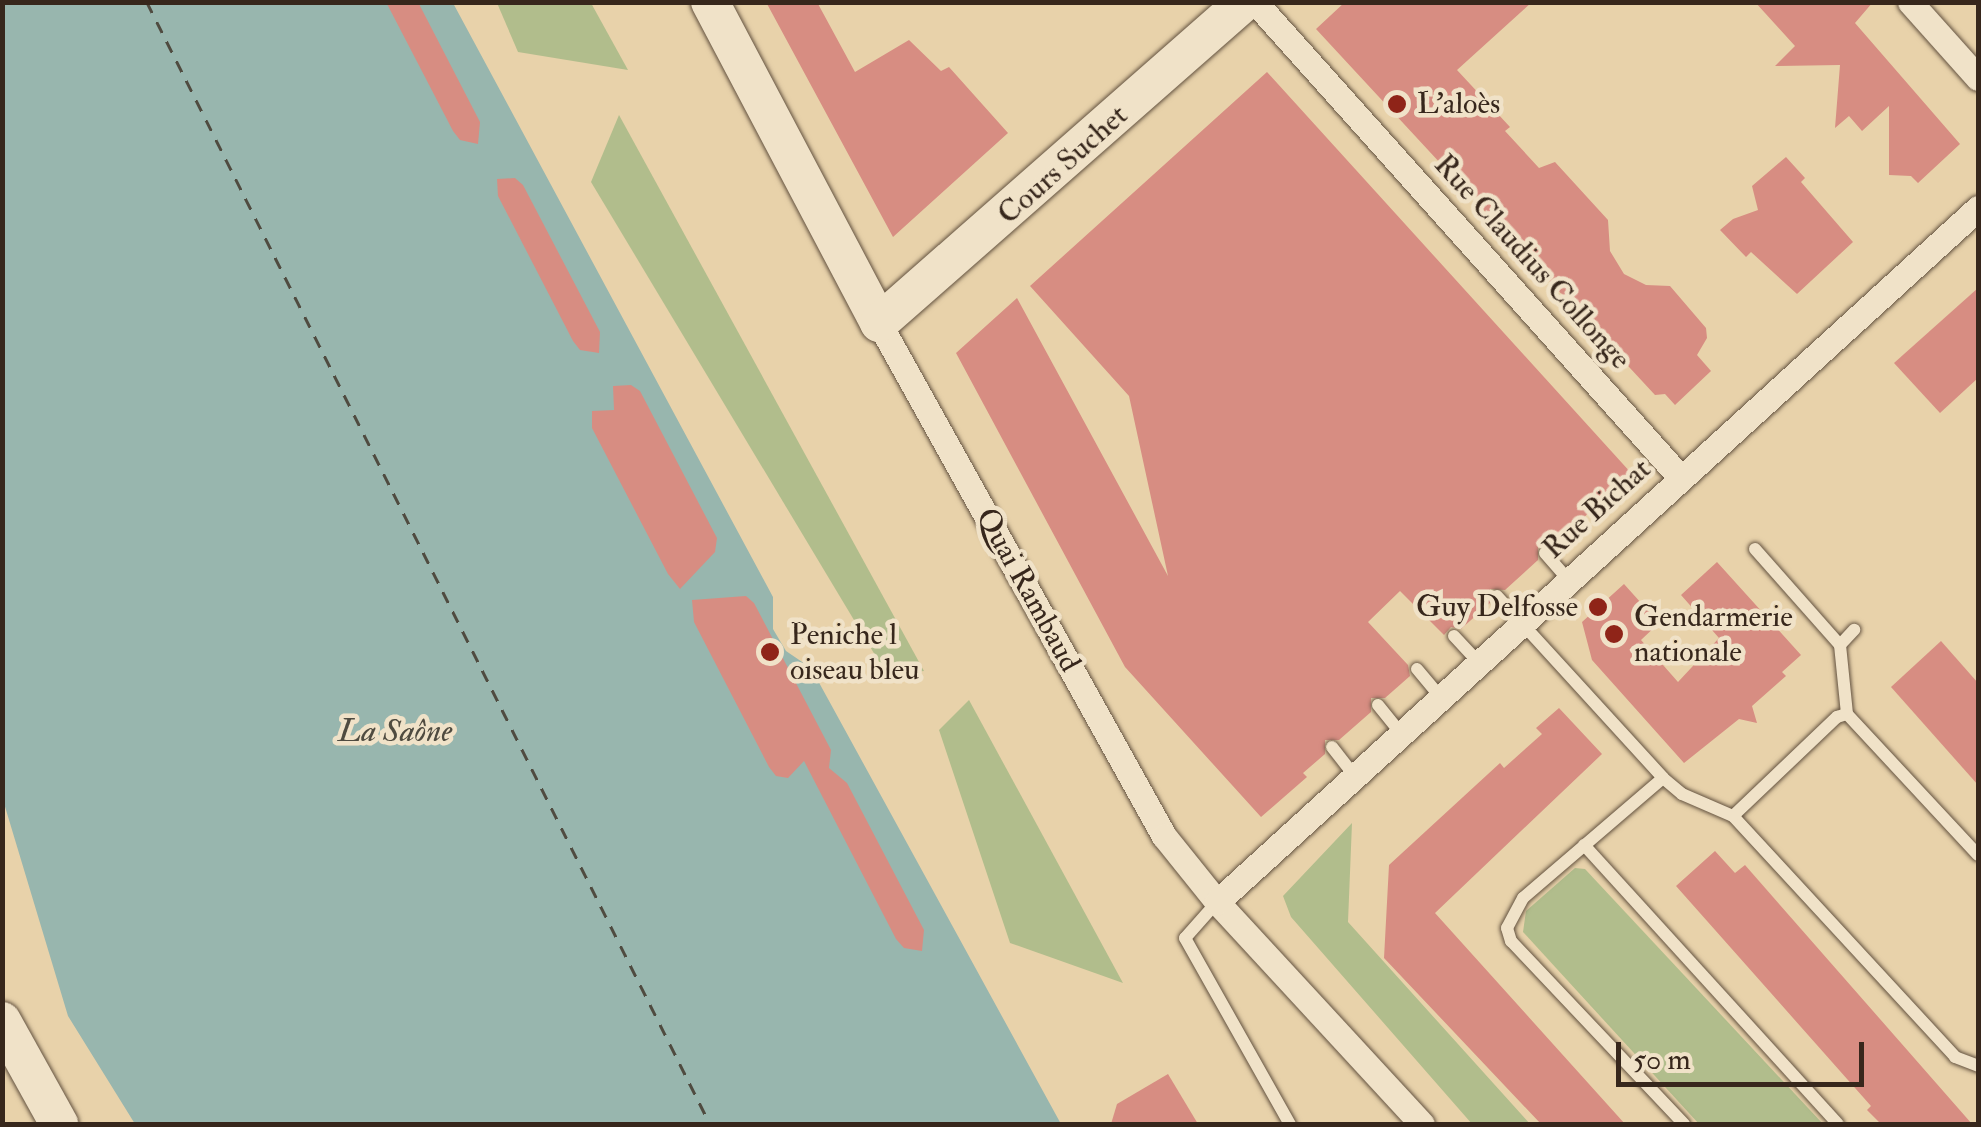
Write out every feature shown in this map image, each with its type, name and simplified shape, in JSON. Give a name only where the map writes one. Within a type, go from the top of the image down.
[{"type":"street","name":"Quai Rambaud","points":[[710,2],[879,323],[1164,836],[1218,902],[1422,1124]]},
{"type":"street","name":"Cours Suchet","points":[[879,323],[1244,2]]},
{"type":"street","name":"Rue Claudius Collonge","points":[[1255,2],[1680,477]]},
{"type":"street","points":[[1910,2],[1978,78]]},
{"type":"street","name":"Rue Bichat","points":[[1218,902],[1978,208]]},
{"type":"street","points":[[2,1021],[59,1124]]},
{"type":"lane","points":[[1754,550],[1840,645],[1847,714],[1978,855]]},
{"type":"lane","points":[[1545,552],[1568,579]]},
{"type":"lane","points":[[1497,596],[1663,778],[1682,794],[1733,816],[1955,1056],[1978,1066]]},
{"type":"lane","points":[[1840,645],[1854,630]]},
{"type":"lane","points":[[1454,636],[1478,662]]},
{"type":"lane","points":[[1417,670],[1440,696]]},
{"type":"lane","points":[[1378,705],[1400,733]]},
{"type":"lane","points":[[1733,816],[1837,717],[1847,714]]},
{"type":"lane","points":[[1332,748],[1354,776]]},
{"type":"lane","points":[[1663,778],[1523,898],[1507,928],[1511,942],[1684,1124]]},
{"type":"lane","points":[[1584,846],[1838,1124]]},
{"type":"lane","points":[[1218,902],[1186,938],[1290,1124]]},
{"type":"green space","points":[[497,3],[591,3],[628,70],[518,52]]},
{"type":"green space","points":[[619,115],[924,671],[887,675],[591,182]]},
{"type":"green space","points":[[969,700],[1123,983],[1010,943],[939,730]]},
{"type":"green space","points":[[1352,823],[1348,922],[1530,1124],[1472,1124],[1291,917],[1283,896]]},
{"type":"green space","points":[[1575,868],[1585,869],[1823,1124],[1699,1124],[1523,932],[1526,911]]},
{"type":"water","name":"La Saône","points":[[2,3],[453,3],[773,597],[773,629],[786,651],[811,668],[1061,1124],[135,1124],[68,1016],[3,800]]},
{"type":"building","points":[[386,2],[418,2],[480,122],[478,144],[460,140],[453,131]]},
{"type":"building","points":[[766,2],[817,2],[855,72],[909,40],[941,71],[949,67],[1008,133],[893,237]]},
{"type":"building","points":[[1345,2],[1532,2],[1457,70],[1510,127],[1505,131],[1539,168],[1555,162],[1608,220],[1610,251],[1624,274],[1646,285],[1670,286],[1706,328],[1707,338],[1697,355],[1711,371],[1675,405],[1665,394],[1655,395],[1316,29]]},
{"type":"building","points":[[1755,2],[1873,2],[1855,23],[1960,144],[1918,183],[1911,176],[1889,175],[1889,106],[1862,131],[1849,116],[1835,128],[1840,65],[1775,66],[1795,46]]},
{"type":"building","points":[[1267,72],[1632,474],[1552,546],[1538,546],[1538,560],[1505,590],[1490,589],[1490,603],[1461,629],[1451,627],[1444,635],[1400,591],[1368,622],[1408,665],[1410,676],[1385,698],[1371,698],[1371,712],[1339,740],[1325,740],[1325,754],[1303,773],[1307,777],[1261,817],[1125,667],[956,353],[1017,298],[1168,576],[1129,396],[1030,286]]},
{"type":"building","points":[[1786,157],[1805,178],[1801,182],[1853,242],[1797,294],[1751,252],[1746,257],[1720,230],[1733,219],[1758,210],[1752,186]]},
{"type":"building","points":[[515,178],[523,185],[600,332],[599,353],[580,350],[573,341],[498,196],[497,179]]},
{"type":"building","points":[[1978,288],[1978,378],[1940,413],[1894,363]]},
{"type":"building","points":[[631,385],[640,391],[717,538],[715,552],[680,589],[668,574],[592,428],[592,411],[614,410],[613,386]]},
{"type":"building","points":[[1717,562],[1801,655],[1782,672],[1786,676],[1752,706],[1757,723],[1739,719],[1684,763],[1592,660],[1582,622],[1624,584],[1659,623],[1641,640],[1678,682],[1719,638],[1681,595]]},
{"type":"building","points":[[746,596],[754,603],[831,750],[829,768],[847,783],[924,930],[922,951],[904,948],[896,939],[804,761],[788,778],[776,776],[769,767],[694,622],[692,600]]},
{"type":"building","points":[[1941,641],[1978,683],[1978,785],[1891,687]]},
{"type":"building","points":[[1559,708],[1602,754],[1435,913],[1625,1124],[1541,1124],[1384,958],[1389,865],[1500,763],[1504,768],[1542,734],[1536,728]]},
{"type":"building","points":[[1715,851],[1735,873],[1745,865],[1972,1124],[1881,1124],[1867,1110],[1871,1106],[1676,886]]},
{"type":"building","points":[[1168,1074],[1198,1124],[1111,1124],[1117,1104]]},
{"type":"ferry route","points":[[147,2],[710,1124]]},
{"type":"place","name":"L'aloès","points":[[1397,104]]},
{"type":"place","name":"Guy Delfosse","points":[[1598,607]]},
{"type":"place","name":"Gendarmerie nationale","points":[[1614,634]]},
{"type":"place","name":"Peniche l oiseau bleu","points":[[770,652]]}]
